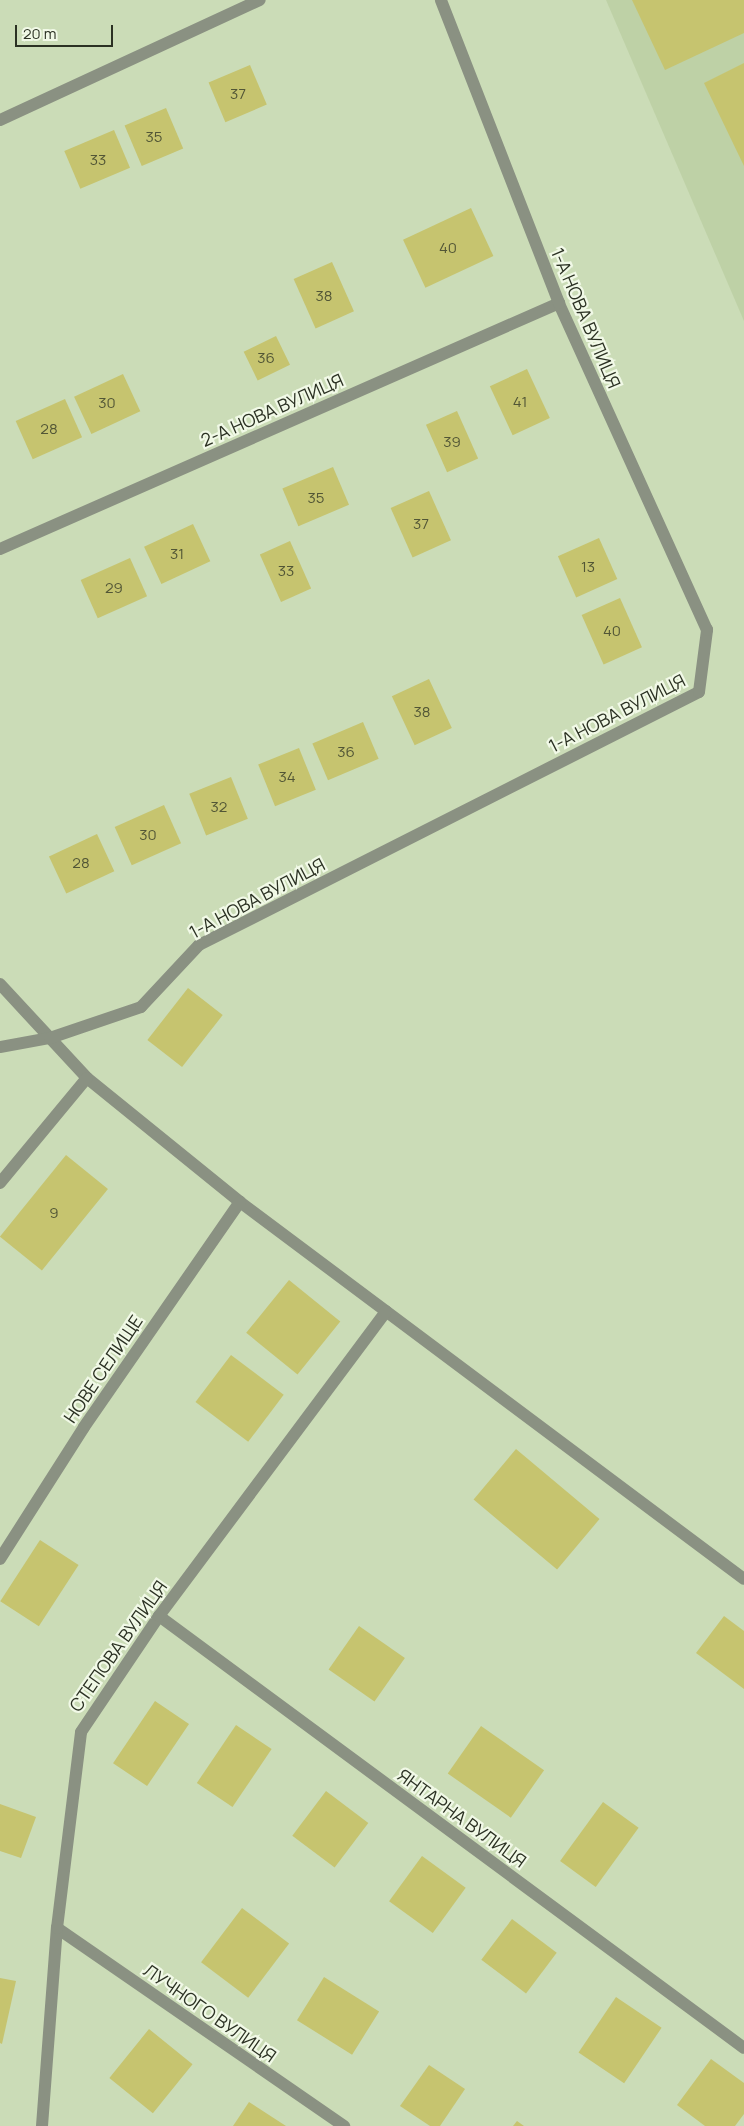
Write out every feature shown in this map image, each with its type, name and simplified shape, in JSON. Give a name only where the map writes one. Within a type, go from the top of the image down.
[{"type":"street","points":[[0,120],[260,0]]},
{"type":"street","name":"1-А НОВА ВУЛИЦЯ","points":[[0,1047],[50,1038],[141,1007],[199,945],[700,692],[707,630],[558,304],[441,0]]},
{"type":"street","name":"2-А НОВА ВУЛИЦЯ","points":[[0,549],[558,304]]},
{"type":"street","points":[[0,984],[88,1078],[240,1202],[744,1579]]},
{"type":"street","points":[[0,1183],[88,1078]]},
{"type":"street","name":"НОВЕ СЕЛИЩЕ","points":[[0,1559],[84,1427],[240,1202]]},
{"type":"street","name":"СТЕПОВА ВУЛИЦЯ","points":[[42,2126],[57,1928],[81,1732],[159,1616],[386,1311]]},
{"type":"street","name":"ЯНТАРНА ВУЛИЦЯ","points":[[159,1616],[744,2048]]},
{"type":"street","name":"ЛУЧНОГО ВУЛИЦЯ","points":[[57,1928],[344,2126]]},
{"type":"shaded area","points":[[606,0],[744,0],[744,321]]},
{"type":"building","points":[[632,0],[744,0],[744,33],[665,70]]},
{"type":"building","points":[[744,63],[744,166],[704,83]]},
{"type":"building","points":[[250,65],[267,105],[225,122],[209,83]]},
{"type":"building","points":[[166,108],[183,149],[142,166],[125,126]]},
{"type":"building","points":[[114,130],[130,168],[80,189],[64,151]]},
{"type":"building","points":[[471,208],[493,256],[425,288],[403,240]]},
{"type":"building","points":[[332,262],[354,311],[316,328],[294,279]]},
{"type":"building","points":[[276,336],[290,365],[258,381],[244,352]]},
{"type":"building","points":[[527,369],[550,418],[513,435],[490,386]]},
{"type":"building","points":[[123,374],[140,411],[91,434],[74,397]]},
{"type":"building","points":[[65,399],[82,437],[33,459],[16,421]]},
{"type":"building","points":[[457,411],[478,459],[447,472],[426,425]]},
{"type":"building","points":[[333,467],[349,505],[298,526],[282,488]]},
{"type":"building","points":[[429,491],[451,540],[413,557],[391,508]]},
{"type":"building","points":[[193,524],[210,561],[161,584],[144,547]]},
{"type":"building","points":[[599,538],[617,579],[576,597],[558,556]]},
{"type":"building","points":[[290,541],[311,589],[281,602],[260,554]]},
{"type":"building","points":[[130,558],[147,596],[98,618],[81,580]]},
{"type":"building","points":[[620,598],[642,647],[604,664],[582,615]]},
{"type":"building","points":[[429,679],[452,728],[415,745],[392,696]]},
{"type":"building","points":[[363,722],[379,759],[328,780],[312,743]]},
{"type":"building","points":[[299,748],[316,790],[275,806],[258,764]]},
{"type":"building","points":[[231,777],[248,819],[206,836],[189,794]]},
{"type":"building","points":[[164,805],[181,843],[132,865],[115,827]]},
{"type":"building","points":[[97,834],[114,871],[66,894],[49,856]]},
{"type":"building","points":[[188,988],[223,1015],[182,1067],[147,1040]]},
{"type":"building","points":[[66,1155],[108,1189],[42,1271],[0,1237]]},
{"type":"building","points":[[289,1280],[340,1322],[297,1374],[246,1333]]},
{"type":"building","points":[[231,1355],[284,1395],[248,1442],[195,1402]]},
{"type":"building","points":[[516,1449],[599,1519],[557,1570],[474,1500]]},
{"type":"building","points":[[40,1540],[79,1565],[39,1626],[0,1601]]},
{"type":"building","points":[[724,1616],[744,1631],[744,1689],[696,1653]]},
{"type":"building","points":[[359,1626],[405,1658],[374,1702],[329,1669]]},
{"type":"building","points":[[155,1701],[189,1724],[147,1786],[113,1763]]},
{"type":"building","points":[[236,1725],[272,1749],[233,1807],[197,1783]]},
{"type":"building","points":[[481,1726],[544,1770],[511,1818],[448,1774]]},
{"type":"building","points":[[326,1791],[368,1823],[335,1868],[292,1836]]},
{"type":"building","points":[[603,1802],[639,1828],[596,1887],[560,1861]]},
{"type":"building","points":[[0,1804],[36,1817],[21,1858],[0,1851]]},
{"type":"building","points":[[422,1856],[466,1888],[433,1933],[389,1901]]},
{"type":"building","points":[[242,1908],[289,1944],[248,1998],[201,1962]]},
{"type":"building","points":[[512,1919],[557,1953],[526,1993],[481,1960]]},
{"type":"building","points":[[324,1977],[379,2011],[352,2055],[297,2020]]},
{"type":"building","points":[[0,1978],[16,1981],[2,2044],[0,2043]]},
{"type":"building","points":[[616,1997],[662,2028],[624,2083],[579,2053]]},
{"type":"building","points":[[149,2029],[193,2064],[153,2113],[109,2078]]},
{"type":"building","points":[[711,2059],[744,2083],[744,2114],[735,2126],[705,2126],[677,2105]]},
{"type":"building","points":[[429,2065],[465,2089],[440,2126],[430,2126],[400,2106]]},
{"type":"building","points":[[249,2102],[286,2126],[233,2126]]},
{"type":"building","points":[[517,2121],[524,2126],[513,2126]]}]
